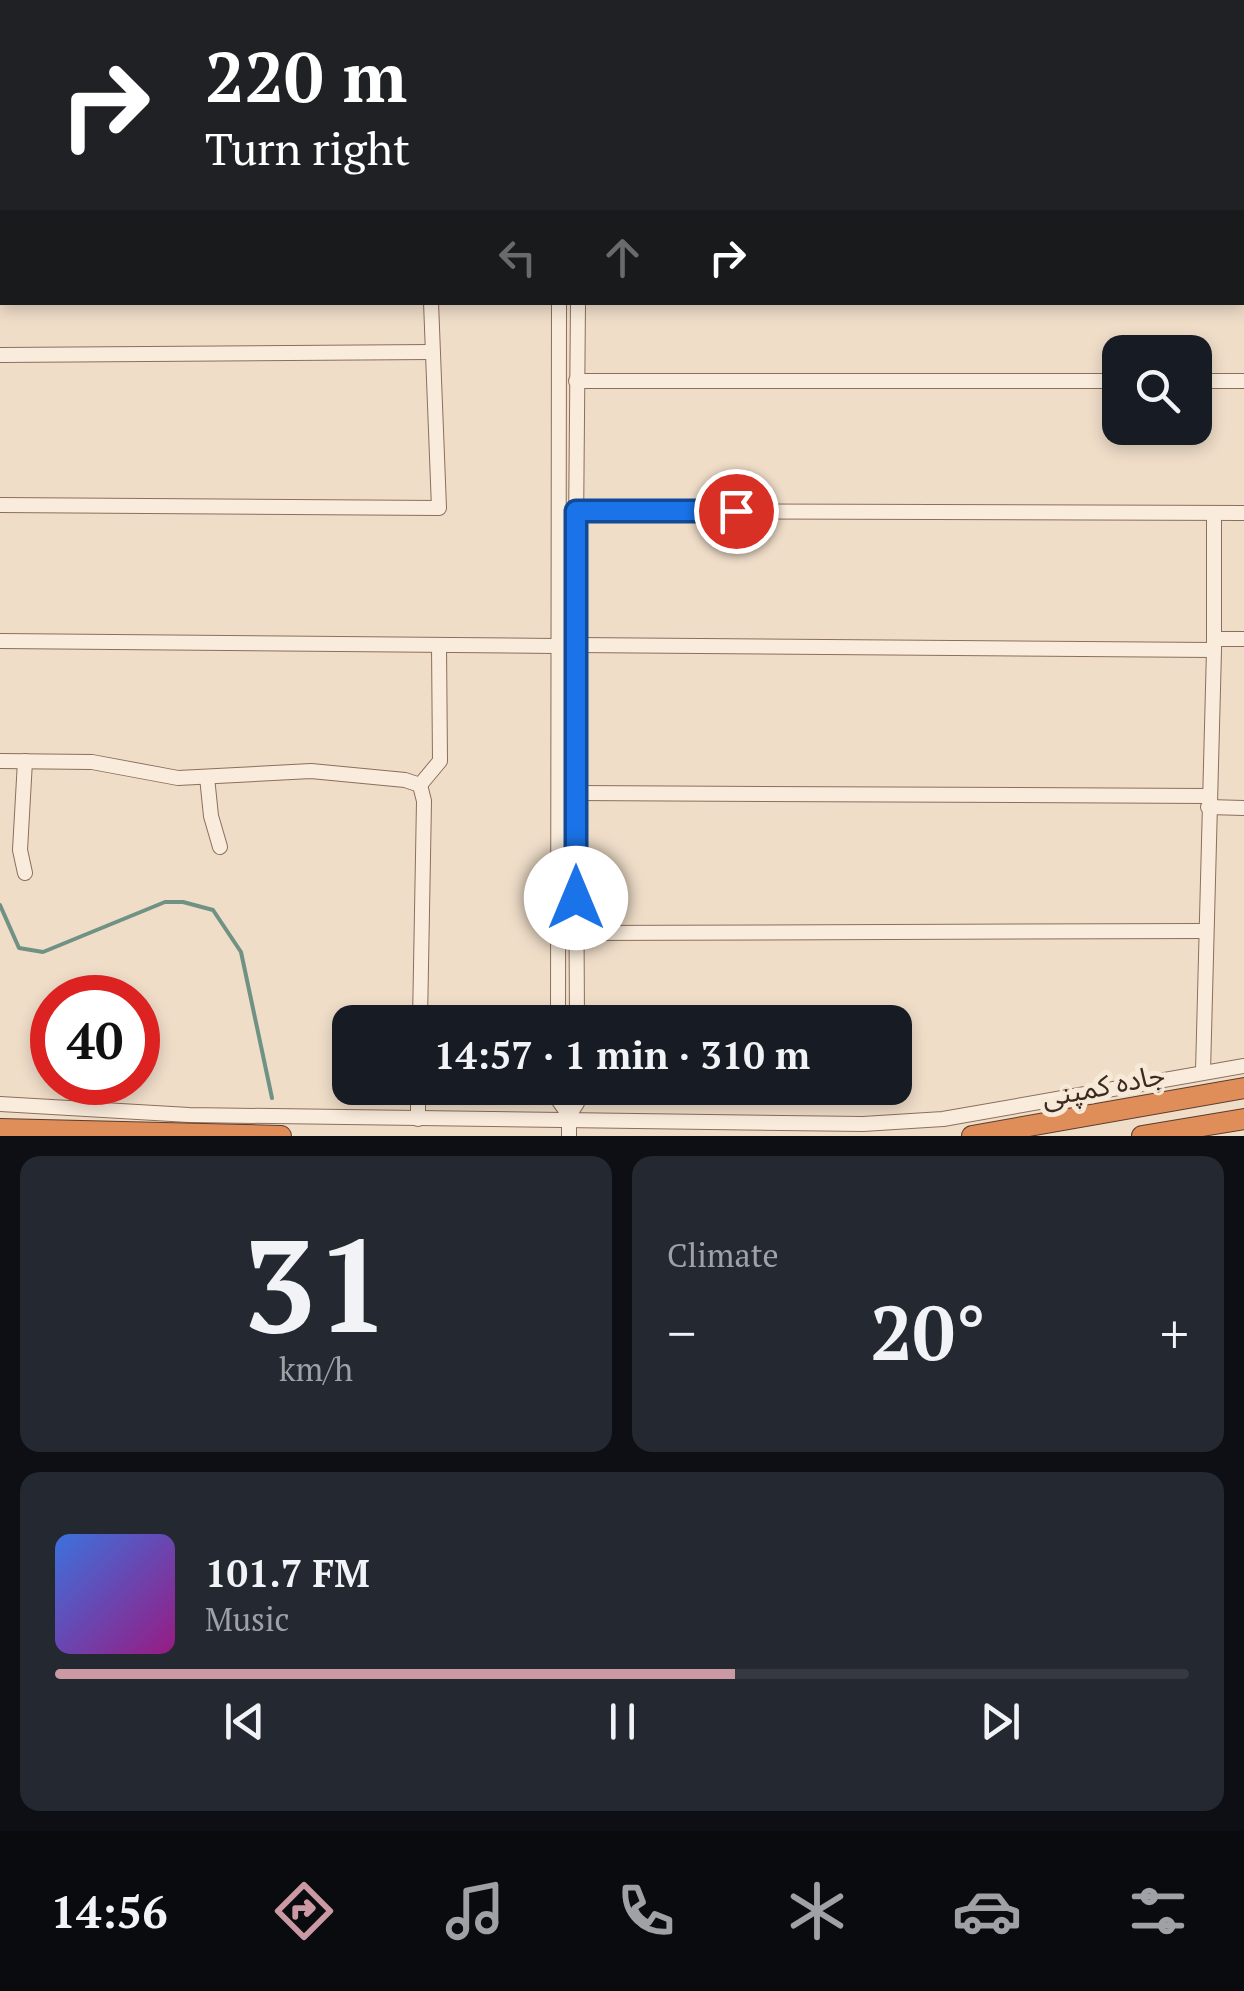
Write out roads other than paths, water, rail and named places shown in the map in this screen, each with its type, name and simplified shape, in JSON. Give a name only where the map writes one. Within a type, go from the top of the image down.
[{"type":"highway","name":"جاده کمپنی","points":[[972,1136],[1244,1088]]},
{"type":"highway","name":"جاده کمپنی","points":[[1142,1136],[1244,1119]]},
{"type":"highway","points":[[0,1129],[282,1136]]},
{"type":"street","points":[[0,504],[439,508],[432,305]]},
{"type":"street","points":[[558,1005],[559,305]]},
{"type":"street","points":[[577,1005],[574,645],[578,305]]},
{"type":"street","points":[[0,355],[432,352]]},
{"type":"street","points":[[576,381],[1102,381]]},
{"type":"street","points":[[1212,382],[1244,382]]},
{"type":"street","points":[[576,511],[1244,513]]},
{"type":"street","points":[[1203,1072],[1214,512]]},
{"type":"street","points":[[557,546],[576,546]]},
{"type":"street","points":[[574,645],[1214,644],[1244,638]]},
{"type":"street","points":[[0,641],[556,646]]},
{"type":"street","points":[[420,785],[440,761],[439,645]]},
{"type":"street","points":[[557,754],[575,754]]},
{"type":"street","points":[[0,761],[92,762],[146,774],[207,776],[311,771],[405,780],[420,785]]},
{"type":"street","points":[[25,762],[20,850],[25,873]]},
{"type":"street","points":[[207,776],[211,816],[220,847]]},
{"type":"street","points":[[420,785],[424,801],[420,1005]]},
{"type":"street","points":[[576,794],[1208,801],[1244,808]]},
{"type":"street","points":[[576,933],[1206,931]]},
{"type":"street","points":[[0,1104],[189,1115],[569,1124],[863,1124],[943,1119],[1244,1066]]},
{"type":"street","points":[[418,1105],[418,1118]]},
{"type":"waterway","points":[[0,905],[19,948],[43,952],[165,902],[213,910],[241,952],[272,1098]]}]
